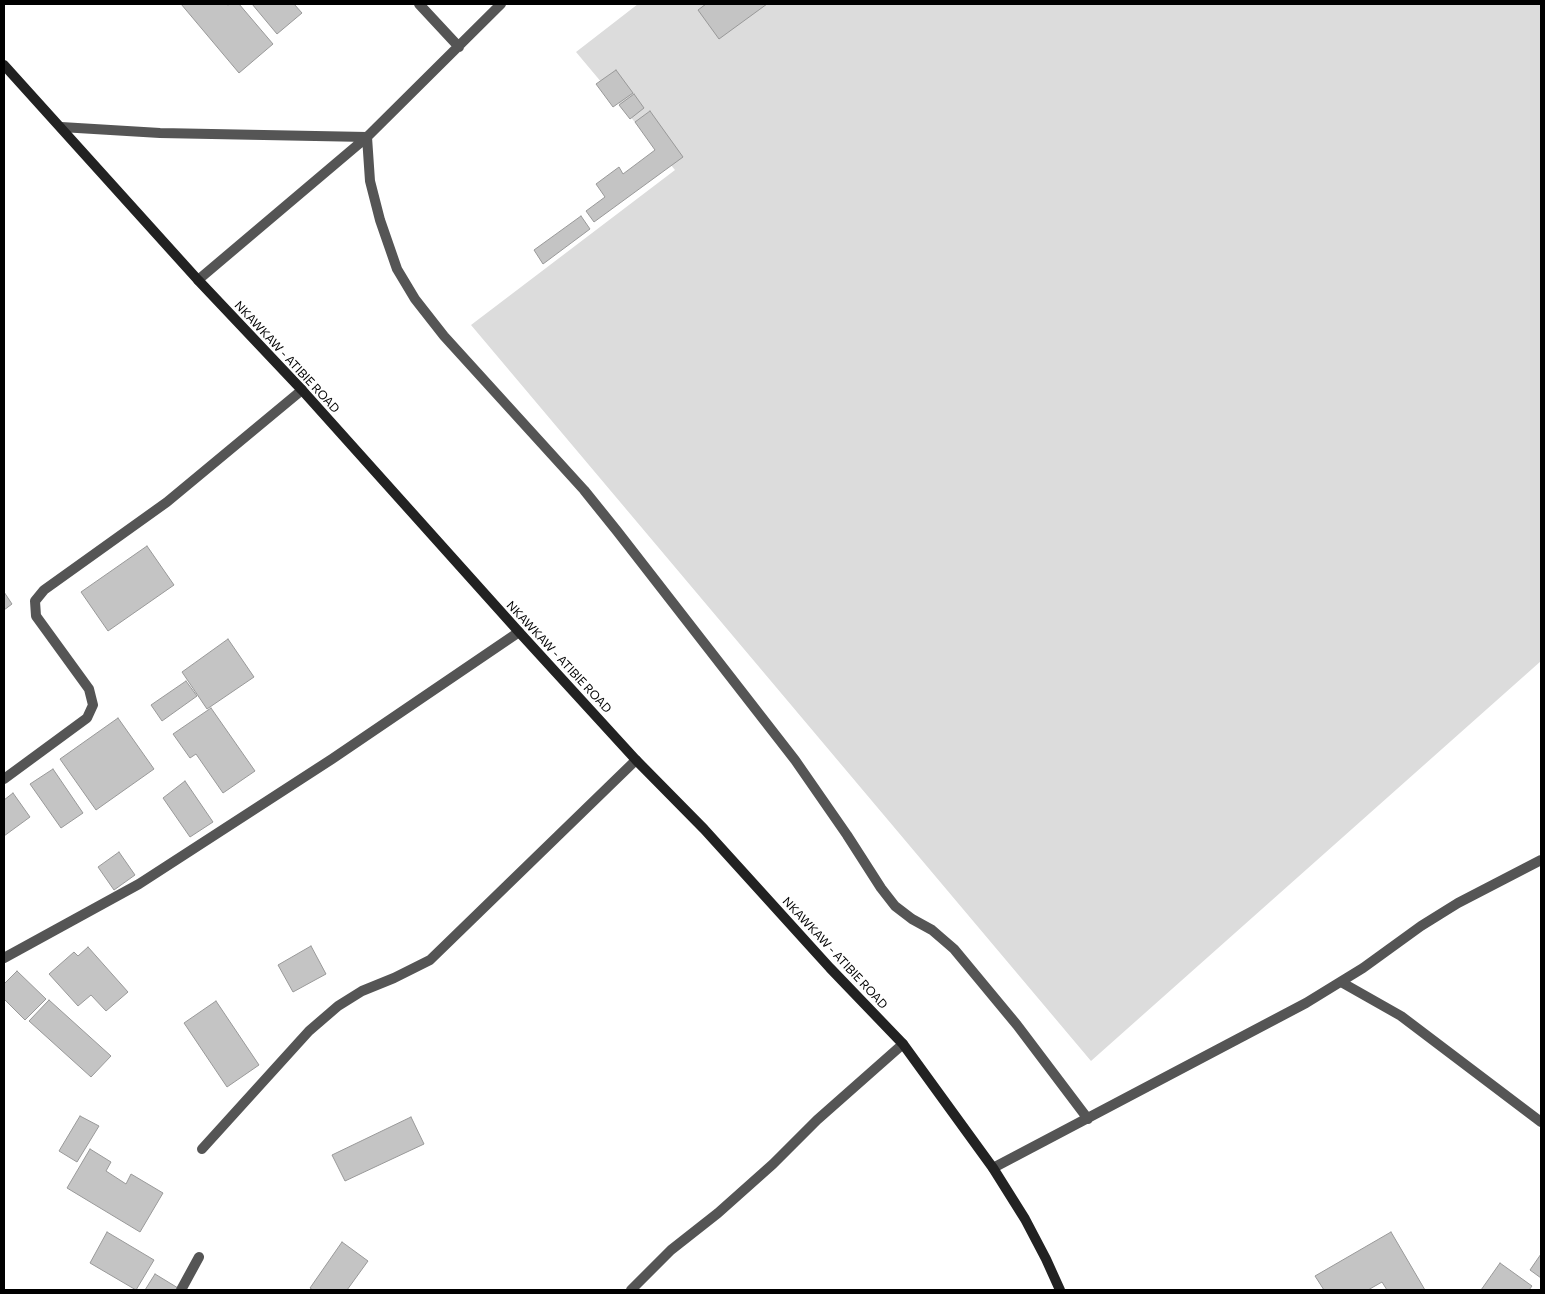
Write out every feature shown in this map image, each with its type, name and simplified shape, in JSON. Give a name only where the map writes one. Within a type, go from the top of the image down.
[{"type":"main road","name":"NKAWKAW - ATIBIE ROAD","points":[[4,65],[198,280],[302,390],[636,760],[704,829],[902,1044],[994,1168],[1025,1219],[1060,1290]]},
{"type":"street","points":[[419,4],[459,47]]},
{"type":"street","points":[[198,280],[367,137],[501,4]]},
{"type":"street","points":[[61,127],[160,133],[367,137]]},
{"type":"street","points":[[367,137],[370,181],[380,220],[397,269],[415,299],[444,336],[584,490],[617,531],[794,760],[847,835],[881,888],[896,906],[912,919],[932,930],[954,949],[1017,1025],[1088,1119]]},
{"type":"street","points":[[4,779],[87,718],[93,706],[89,689],[36,616],[35,601],[44,590],[167,502],[302,390]]},
{"type":"street","points":[[4,958],[138,884],[371,733],[519,632]]},
{"type":"street","points":[[202,1149],[309,1031],[338,1006],[362,991],[430,960],[636,760]]},
{"type":"street","points":[[994,1168],[1306,1003],[1363,968],[1458,902],[1541,860]]},
{"type":"street","points":[[1341,982],[1401,1016],[1541,1122]]},
{"type":"street","points":[[631,1290],[671,1250],[773,1164],[817,1120],[902,1044]]},
{"type":"street","points":[[181,1290],[199,1256]]},
{"type":"shaded area","points":[[638,4],[1541,4],[1541,661],[1091,1061],[471,325],[675,170],[576,52]]},
{"type":"building","points":[[181,4],[239,4],[273,44],[239,73]]},
{"type":"building","points":[[252,4],[294,4],[302,13],[277,34]]},
{"type":"building","points":[[706,4],[767,4],[719,39],[698,10]]},
{"type":"building","points":[[616,70],[633,93],[613,107],[596,84]]},
{"type":"building","points":[[634,94],[644,108],[630,119],[619,105]]},
{"type":"building","points":[[650,111],[683,157],[594,222],[586,211],[605,197],[596,184],[619,167],[623,174],[655,150],[635,122]]},
{"type":"building","points":[[581,216],[590,229],[543,264],[534,250]]},
{"type":"building","points":[[147,546],[174,585],[108,631],[81,592]]},
{"type":"building","points":[[4,592],[12,604],[4,610]]},
{"type":"building","points":[[228,639],[254,677],[207,709],[182,672]]},
{"type":"building","points":[[186,681],[197,696],[162,721],[151,705]]},
{"type":"building","points":[[211,708],[255,771],[223,793],[196,754],[190,758],[173,734]]},
{"type":"building","points":[[118,718],[154,769],[96,810],[60,759]]},
{"type":"building","points":[[53,769],[83,813],[61,828],[30,784]]},
{"type":"building","points":[[185,781],[213,822],[190,837],[163,798]]},
{"type":"building","points":[[13,793],[30,817],[4,836],[4,800]]},
{"type":"building","points":[[119,852],[135,875],[114,890],[98,867]]},
{"type":"building","points":[[311,946],[326,974],[293,992],[278,965]]},
{"type":"building","points":[[88,947],[128,992],[106,1011],[91,995],[78,1006],[49,974],[74,952],[78,956]]},
{"type":"building","points":[[17,971],[46,999],[25,1020],[4,999],[4,984]]},
{"type":"building","points":[[49,1000],[111,1056],[91,1077],[29,1021]]},
{"type":"building","points":[[216,1001],[259,1065],[227,1087],[184,1023]]},
{"type":"building","points":[[80,1116],[99,1126],[77,1162],[59,1151]]},
{"type":"building","points":[[411,1117],[424,1144],[345,1181],[332,1155]]},
{"type":"building","points":[[90,1149],[111,1162],[106,1171],[126,1184],[131,1174],[163,1193],[140,1232],[67,1188]]},
{"type":"building","points":[[107,1232],[154,1260],[136,1290],[90,1263]]},
{"type":"building","points":[[1391,1232],[1425,1290],[1387,1290],[1382,1282],[1368,1290],[1324,1290],[1315,1276]]},
{"type":"building","points":[[342,1242],[368,1261],[347,1290],[313,1290],[310,1288]]},
{"type":"building","points":[[1541,1254],[1541,1278],[1530,1270]]},
{"type":"building","points":[[1500,1263],[1532,1286],[1529,1290],[1481,1290]]},
{"type":"building","points":[[155,1274],[178,1288],[177,1290],[145,1290]]}]
